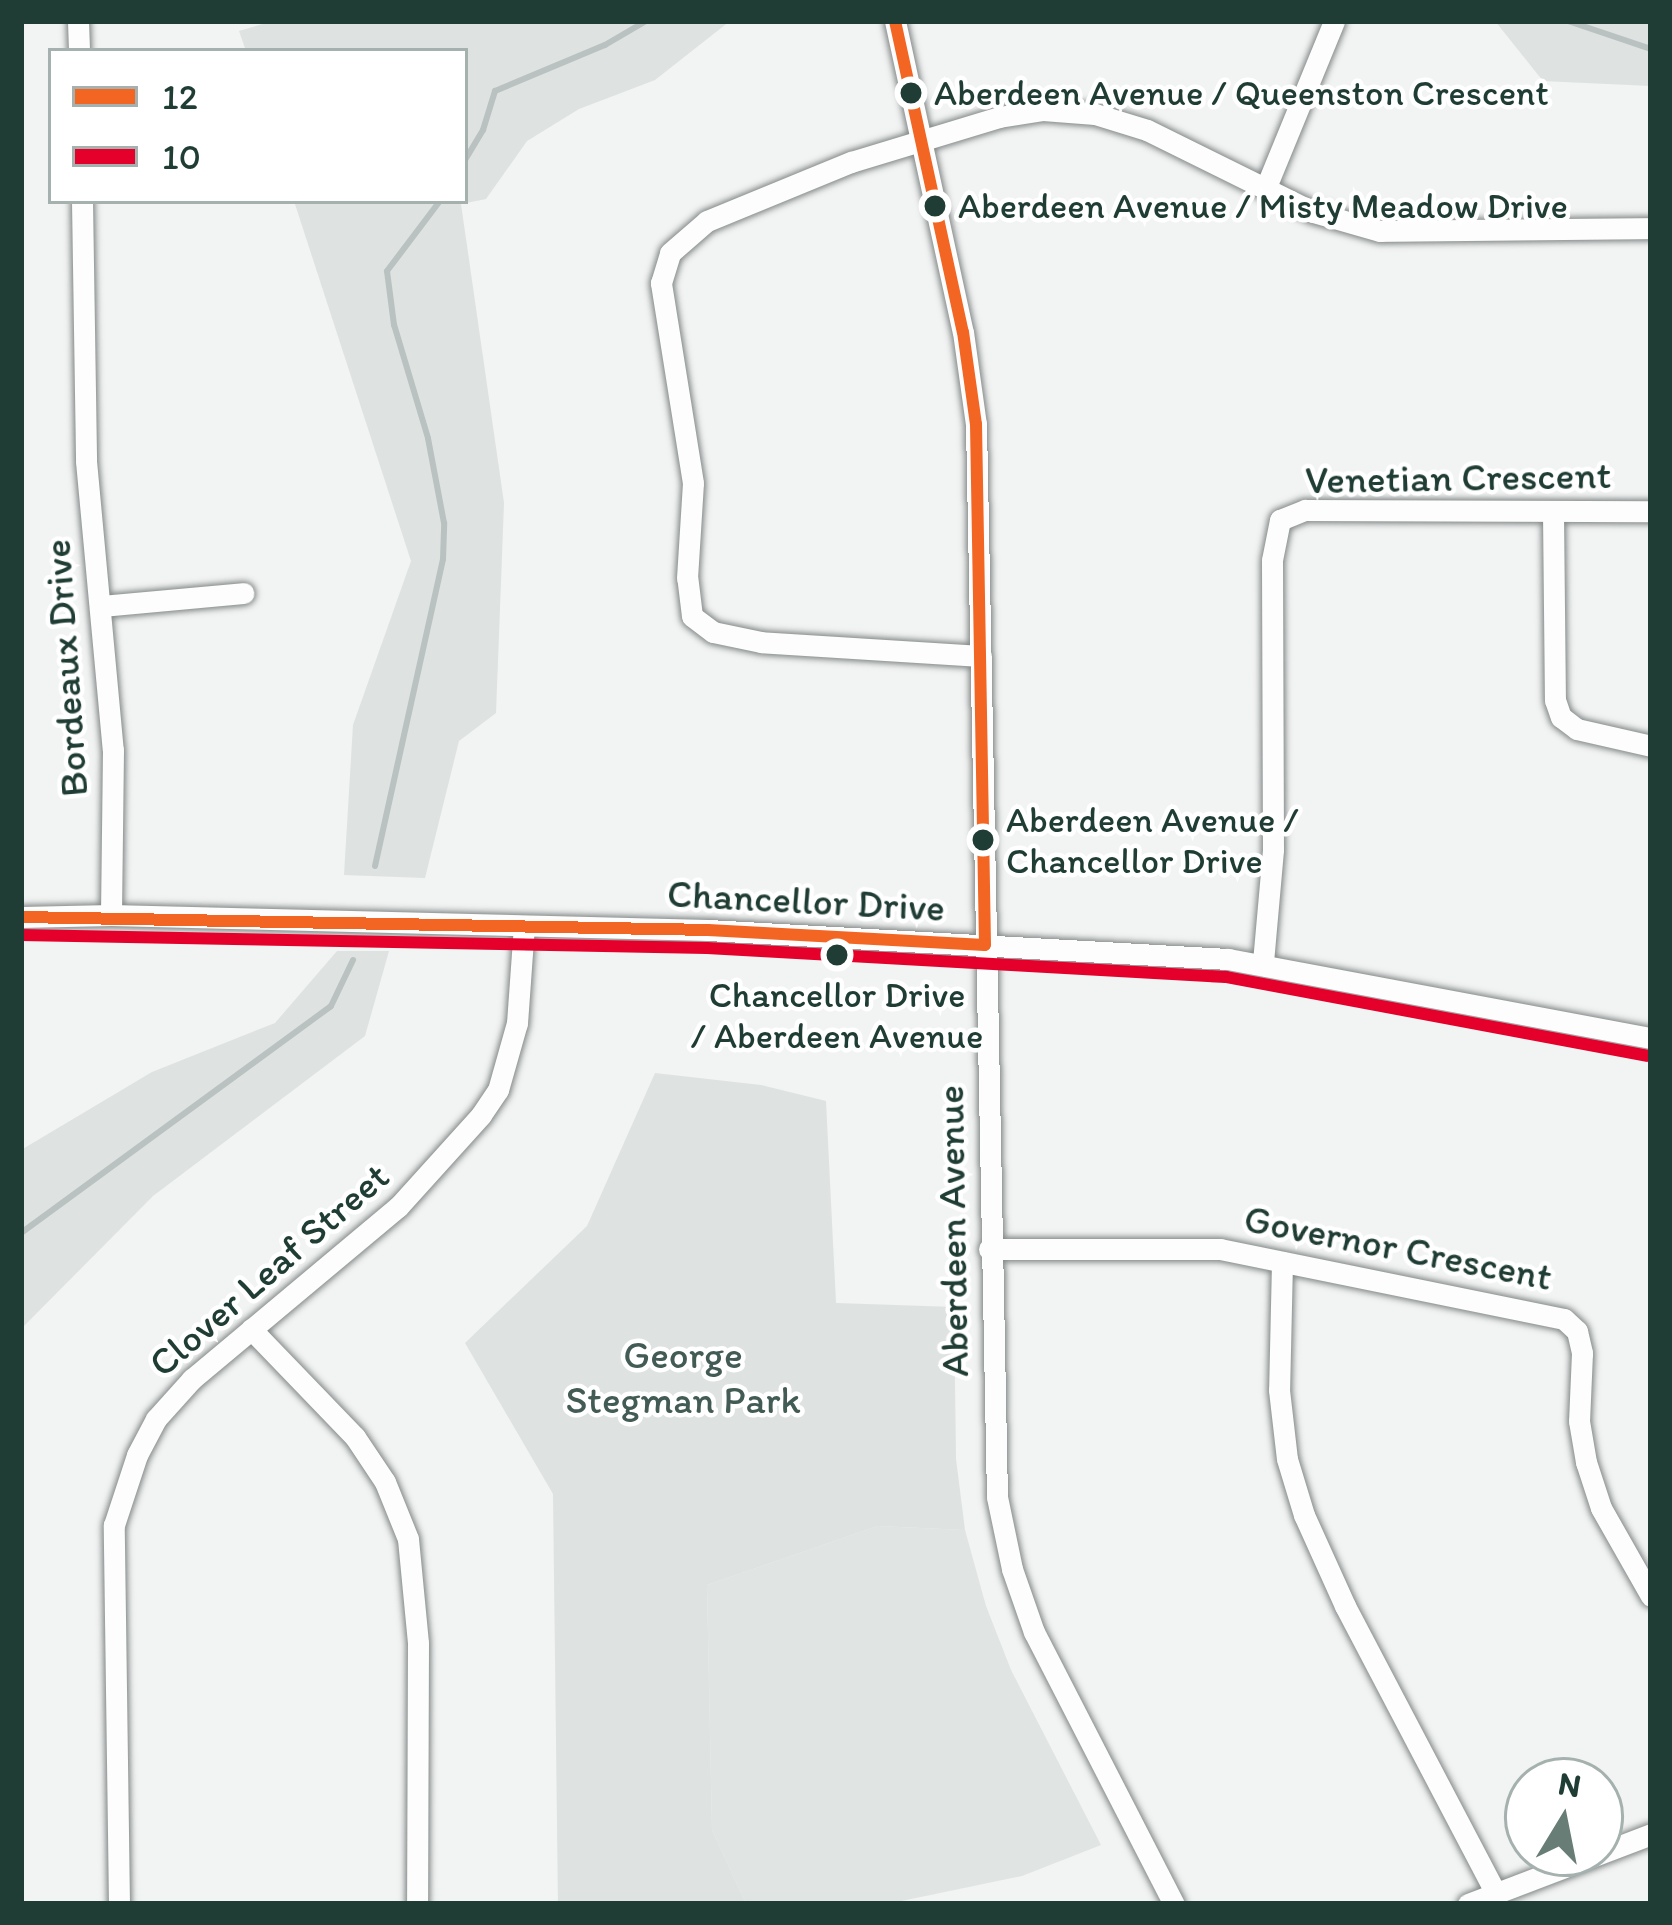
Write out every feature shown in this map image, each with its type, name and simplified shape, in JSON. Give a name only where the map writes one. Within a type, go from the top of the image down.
[{"type":"street","name":"Aberdeen Avenue","points":[[895,21],[963,332],[976,424],[992,1454],[1012,1569],[1053,1672],[1174,1904]]},
{"type":"street","points":[[1266,187],[1334,21]]},
{"type":"street","points":[[981,656],[761,642],[713,632],[692,616],[693,483],[661,283],[670,254],[724,213],[921,140],[1021,113],[1095,114],[1147,130],[1313,212],[1381,231],[1651,228]]},
{"type":"street","name":"Bordeaux Drive","points":[[82,204],[86,461],[113,750],[111,915]]},
{"type":"street","name":"Venetian Crescent","points":[[1263,962],[1274,826],[1272,560],[1280,520],[1305,510],[1651,511]]},
{"type":"street","points":[[1552,513],[1555,700],[1561,717],[1577,729],[1651,746]]},
{"type":"street","points":[[101,606],[243,593]]},
{"type":"street","name":"Chancellor Drive","points":[[21,917],[111,915],[524,926],[1263,962],[1651,1038]]},
{"type":"street","name":"Clover Leaf Street","points":[[119,1904],[113,1596],[118,1504],[156,1419],[251,1329],[398,1207],[440,1166],[498,1090],[517,1023],[524,926]]},
{"type":"street","name":"Governor Crescent","points":[[989,1249],[1202,1248],[1564,1319],[1577,1331],[1582,1353],[1579,1420],[1586,1462],[1601,1508],[1651,1596]]},
{"type":"street","points":[[1282,1262],[1279,1390],[1287,1459],[1304,1515],[1345,1606],[1496,1894]]},
{"type":"street","points":[[251,1329],[355,1437],[385,1482],[408,1539],[418,1642],[417,1904]]},
{"type":"street","points":[[1468,1904],[1651,1834]]},
{"type":"shaded area","points":[[878,1526],[965,1530],[986,1606],[1011,1670],[1101,1845],[1022,1876],[887,1904],[746,1904],[712,1830],[707,1585]]},
{"type":"green space","points":[[273,21],[730,21],[655,80],[579,109],[527,141],[486,199],[468,203],[468,48],[245,48],[239,31]]},
{"type":"green space","points":[[1495,21],[1651,21],[1651,86],[1543,81]]},
{"type":"green space","points":[[295,204],[461,204],[504,503],[496,713],[459,741],[425,878],[344,875],[353,725],[411,561]]},
{"type":"green space","points":[[337,951],[389,951],[365,1036],[153,1196],[21,1329],[21,1150],[152,1072],[275,1023]]},
{"type":"green space","name":"George Stegman Park","points":[[655,1073],[761,1085],[826,1101],[836,1303],[954,1307],[956,1459],[965,1530],[878,1526],[707,1585],[712,1830],[746,1904],[558,1904],[553,1494],[465,1343],[587,1226]]},
{"type":"waterway","points":[[468,155],[483,130],[495,91],[605,45],[646,21]]},
{"type":"waterway","points":[[1568,21],[1651,49]]},
{"type":"waterway","points":[[375,866],[443,559],[444,523],[428,438],[394,325],[387,271],[438,204]]},
{"type":"waterway","points":[[21,1233],[331,1006],[353,960]]},
{"type":"transit line","name":"12","points":[[895,21],[963,332],[976,424],[985,945]]},
{"type":"transit line","name":"12","points":[[21,917],[708,930],[985,945]]},
{"type":"transit line","name":"10","points":[[21,935],[707,948],[1226,977],[1648,1056]]},
{"type":"place","name":"Aberdeen Avenue / Queenston Crescent","points":[[911,93]]},
{"type":"place","name":"Aberdeen Avenue / Misty Meadow Drive","points":[[935,206]]},
{"type":"place","name":"Aberdeen Avenue / Chancellor Drive","points":[[983,840]]},
{"type":"place","name":"Chancellor Drive / Aberdeen Avenue","points":[[837,955]]}]
